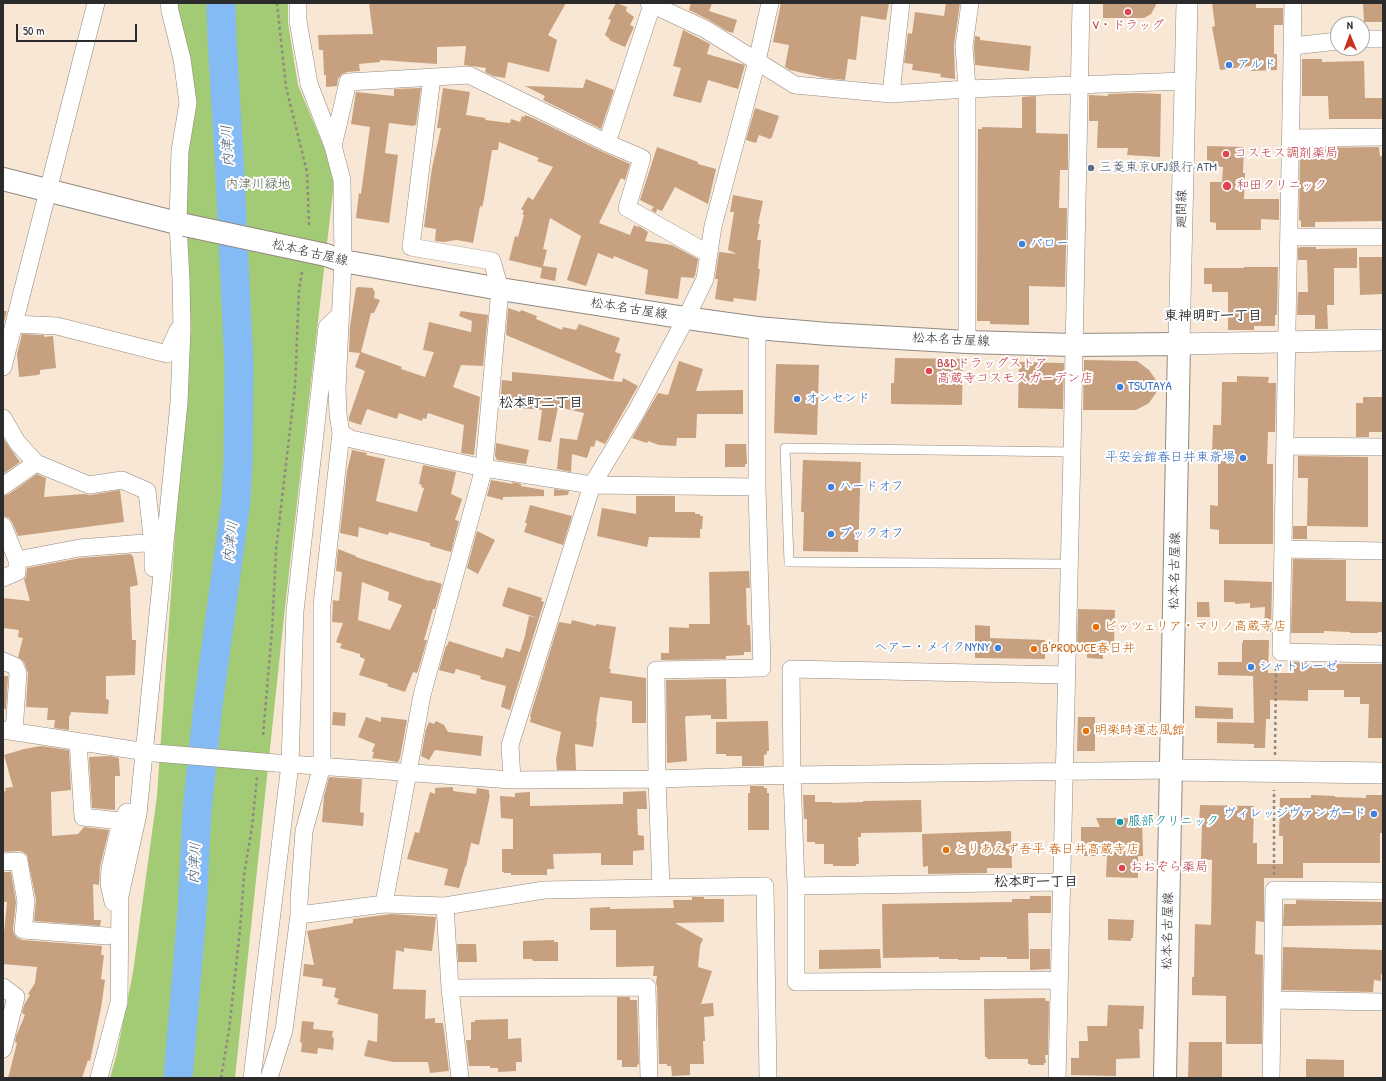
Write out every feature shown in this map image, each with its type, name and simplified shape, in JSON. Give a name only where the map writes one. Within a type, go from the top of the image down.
[{"type":"main road","name":"松本名古屋線","points":[[3,179],[181,224],[335,258],[500,289],[757,328],[828,334],[968,342],[1074,345],[1180,344],[1165,1078]]},
{"type":"street","points":[[3,367],[96,3]]},
{"type":"street","points":[[119,958],[107,936],[138,814],[139,796],[149,752],[158,614],[178,403],[182,329],[180,151],[188,103],[182,59],[169,3]]},
{"type":"street","points":[[268,1078],[284,1030],[299,915],[304,831],[322,766],[322,605],[341,433],[338,414],[337,389],[341,314],[335,258],[342,180],[333,146],[309,84],[298,21],[298,3]]},
{"type":"street","points":[[512,780],[510,745],[592,485],[636,412],[705,279],[713,226],[757,61],[770,3]]},
{"type":"street","points":[[891,94],[901,3]]},
{"type":"street","points":[[968,342],[967,89],[964,46],[970,3]]},
{"type":"street","points":[[1057,1078],[1081,3]]},
{"type":"street","name":"廻間線","points":[[1180,344],[1187,3]]},
{"type":"street","points":[[1293,3],[1281,652],[1383,654]]},
{"type":"street","points":[[607,143],[650,4],[705,29],[795,84],[891,94],[967,89],[1185,82]]},
{"type":"street","points":[[1370,39],[1383,39]]},
{"type":"street","points":[[1293,46],[1330,43]]},
{"type":"street","points":[[333,146],[348,82],[468,75],[607,143],[642,158],[627,208],[709,254]]},
{"type":"street","points":[[384,904],[422,695],[484,468],[500,289],[492,261],[411,247],[432,78]]},
{"type":"street","points":[[1291,138],[1383,137]]},
{"type":"street","points":[[1289,237],[1383,237]]},
{"type":"street","points":[[252,1078],[283,763],[295,610],[324,351],[327,327],[341,314]]},
{"type":"street","points":[[14,324],[57,326],[167,354],[178,330],[182,329]]},
{"type":"street","points":[[661,888],[656,779],[656,670],[762,668],[757,487],[757,328]]},
{"type":"street","points":[[1180,344],[1383,340]]},
{"type":"street","points":[[3,418],[17,442],[36,463],[89,485],[122,480],[147,491],[153,545],[153,601],[158,614]]},
{"type":"street","points":[[341,433],[350,439],[484,468],[592,485],[757,487]]},
{"type":"street","points":[[1285,446],[1383,447]]},
{"type":"street","points":[[3,486],[36,463]]},
{"type":"street","points":[[3,526],[17,560],[17,572],[3,578]]},
{"type":"street","points":[[17,560],[79,548],[144,543],[153,545]]},
{"type":"street","points":[[1283,549],[1383,551]]},
{"type":"street","points":[[3,661],[15,666],[18,673],[8,731],[149,752],[283,763],[512,780],[1171,770],[1383,773]]},
{"type":"street","points":[[1059,980],[796,982],[796,886],[792,776],[792,669],[1066,674]]},
{"type":"street","points":[[78,742],[83,817],[121,821]]},
{"type":"street","points":[[99,1078],[119,1002],[117,899],[109,884],[110,869],[121,821],[139,796]]},
{"type":"street","points":[[3,862],[19,861],[26,902],[23,930],[107,936]]},
{"type":"street","points":[[796,886],[1062,882]]},
{"type":"street","points":[[299,915],[384,904],[445,906],[544,890],[765,886],[768,1078]]},
{"type":"street","points":[[1271,1078],[1274,890],[1383,891]]},
{"type":"street","points":[[445,906],[450,988],[460,1078]]},
{"type":"street","points":[[3,987],[16,997],[3,1049]]},
{"type":"street","points":[[450,988],[647,987],[649,1078]]},
{"type":"street","points":[[1272,1000],[1383,1002]]},
{"type":"lane","points":[[1069,564],[789,562],[785,448],[1072,452]]},
{"type":"path","points":[[277,3],[286,87],[307,172],[309,225]]},
{"type":"path","points":[[262,735],[272,631],[276,550],[295,387],[299,290],[302,272]]},
{"type":"path","points":[[1274,890],[1276,665],[1281,652]]},
{"type":"path","points":[[221,1078],[229,1030],[240,930],[244,875],[252,827],[258,773]]},
{"type":"green space","name":"内津川緑地","points":[[174,3],[288,3],[288,23],[298,85],[335,174],[285,607],[235,1078],[110,1078],[117,1053],[133,972],[157,796],[184,405],[184,153]]},
{"type":"building","points":[[369,3],[566,3],[548,35],[557,40],[549,72],[508,62],[505,78],[493,76],[485,72],[486,68],[464,65],[466,46],[437,47],[437,64],[380,60],[380,62],[359,64],[360,71],[342,74],[338,79],[337,86],[326,87],[323,50],[319,50],[318,35],[373,34]]},
{"type":"building","points":[[616,3],[627,7],[626,11],[634,17],[630,25],[634,27],[625,47],[609,40],[610,39],[605,35],[611,20],[608,19]]},
{"type":"building","points":[[691,3],[712,3],[709,11],[737,20],[733,33],[689,10]]},
{"type":"building","points":[[781,3],[889,3],[886,20],[861,16],[856,60],[848,59],[845,80],[825,78],[790,70],[785,67],[789,45],[773,42]]},
{"type":"building","points":[[946,3],[960,3],[954,45],[955,79],[940,77],[941,74],[912,70],[913,64],[904,63],[908,33],[912,34],[915,12],[944,16]]},
{"type":"building","name":"V・ドラッグ","points":[[1103,3],[1157,3],[1151,14],[1144,18],[1103,18]]},
{"type":"building","points":[[1212,3],[1256,3],[1256,8],[1283,8],[1283,25],[1274,25],[1274,54],[1277,54],[1277,70],[1251,71],[1250,66],[1220,70],[1212,27],[1215,26]]},
{"type":"building","points":[[1363,3],[1383,3],[1383,22],[1370,22],[1370,16],[1364,16]]},
{"type":"building","points":[[683,30],[710,44],[707,54],[745,65],[738,89],[708,80],[701,103],[673,96],[681,68],[673,66]]},
{"type":"building","points":[[975,36],[980,37],[980,40],[1031,46],[1029,71],[975,65]]},
{"type":"building","points":[[1302,59],[1322,59],[1322,62],[1364,61],[1365,98],[1383,98],[1383,119],[1329,119],[1328,96],[1302,96]]},
{"type":"building","points":[[586,79],[614,90],[601,129],[543,100],[545,96],[525,86],[583,88]]},
{"type":"building","points":[[421,88],[416,125],[389,123],[385,153],[398,155],[389,223],[356,218],[359,193],[361,194],[370,127],[351,124],[356,92],[394,96],[394,89]]},
{"type":"building","points":[[443,88],[470,92],[466,115],[486,118],[485,120],[510,123],[511,119],[520,122],[522,116],[524,117],[525,115],[630,164],[625,180],[621,178],[599,223],[630,235],[634,225],[639,226],[648,232],[645,241],[672,245],[698,259],[694,278],[681,277],[678,299],[645,294],[648,270],[614,256],[613,259],[598,253],[586,286],[567,280],[581,236],[550,218],[543,249],[547,250],[543,266],[557,268],[555,281],[540,278],[542,268],[509,260],[515,236],[518,237],[524,215],[522,214],[524,211],[521,209],[528,197],[533,200],[553,167],[537,161],[539,158],[499,142],[498,150],[492,150],[484,199],[482,207],[480,206],[473,243],[457,240],[443,242],[435,241],[436,229],[424,227],[432,168],[441,128],[437,128]]},
{"type":"building","points":[[1108,94],[1161,94],[1160,157],[1127,155],[1128,148],[1097,148],[1098,121],[1089,121],[1089,95],[1108,96]]},
{"type":"building","name":"バロー","points":[[1036,96],[1036,133],[1068,134],[1068,170],[1060,170],[1059,208],[1067,208],[1065,287],[1029,286],[1029,325],[990,324],[990,321],[977,321],[978,129],[982,129],[982,127],[1022,128],[1022,97]]},
{"type":"building","points":[[755,108],[779,116],[772,137],[770,139],[759,135],[756,143],[746,140]]},
{"type":"building","name":"和田クリニック","points":[[1207,146],[1244,147],[1244,199],[1279,199],[1279,220],[1261,219],[1261,230],[1216,230],[1216,223],[1210,222],[1210,182],[1222,182],[1223,167],[1211,165],[1211,161],[1207,160]]},
{"type":"building","points":[[657,147],[698,162],[698,164],[716,169],[708,204],[675,187],[662,211],[657,209],[656,213],[651,210],[654,207],[640,200]]},
{"type":"building","points":[[1379,147],[1380,156],[1383,157],[1383,221],[1315,222],[1315,227],[1301,227],[1301,221],[1299,220],[1300,150],[1306,148]]},
{"type":"building","points":[[733,195],[763,201],[758,224],[760,224],[757,240],[761,240],[758,269],[760,269],[756,301],[734,298],[733,302],[715,299],[718,279],[715,279],[719,252],[737,254],[728,250],[734,212],[730,212]]},
{"type":"building","points":[[1316,247],[1316,249],[1357,248],[1357,268],[1334,268],[1334,305],[1327,305],[1328,329],[1315,329],[1315,315],[1297,315],[1298,292],[1308,292],[1307,260],[1298,260],[1298,248]]},
{"type":"building","points":[[1359,257],[1383,257],[1383,294],[1360,295]]},
{"type":"building","points":[[1278,267],[1277,315],[1275,315],[1275,326],[1254,326],[1254,330],[1228,330],[1228,292],[1212,292],[1212,284],[1204,284],[1204,268]]},
{"type":"building","points":[[356,288],[373,288],[375,291],[374,298],[380,300],[374,313],[371,313],[361,352],[402,367],[401,369],[425,377],[434,352],[423,350],[429,322],[471,332],[472,321],[459,316],[461,311],[488,315],[483,366],[461,365],[453,387],[480,397],[474,455],[461,453],[464,425],[428,413],[426,419],[423,418],[422,421],[399,413],[397,419],[367,409],[361,425],[349,421],[349,417],[365,371],[355,367],[360,353],[349,352],[350,326]]},
{"type":"building","points":[[508,308],[520,312],[521,310],[537,316],[536,319],[562,330],[563,327],[576,330],[579,324],[620,338],[615,352],[621,354],[613,380],[506,335]]},
{"type":"building","points":[[3,311],[7,311],[3,325]]},
{"type":"building","points":[[22,334],[44,335],[44,337],[53,336],[56,368],[40,370],[40,374],[38,375],[19,377],[17,354]]},
{"type":"building","name":"B&Dドラッグストア 高蔵寺コスモスガーデン店","points":[[895,358],[963,359],[962,405],[891,404],[891,383],[894,383]]},
{"type":"building","name":"TSUTAYA","points":[[1084,360],[1137,361],[1149,370],[1156,380],[1156,393],[1149,403],[1136,410],[1083,410]]},
{"type":"building","points":[[679,361],[703,369],[696,391],[743,390],[743,414],[697,414],[696,438],[677,438],[676,446],[659,445],[648,441],[647,443],[632,438],[658,393],[668,395]]},
{"type":"building","points":[[1019,362],[1064,363],[1063,409],[1018,408]]},
{"type":"building","name":"オンセンド","points":[[776,364],[819,365],[817,435],[774,433]]},
{"type":"building","points":[[512,372],[622,382],[623,378],[638,386],[605,444],[596,440],[594,447],[591,446],[587,458],[572,454],[571,472],[557,469],[560,438],[577,440],[584,413],[558,407],[551,442],[538,440],[542,410],[500,406],[502,380],[512,381]]},
{"type":"building","name":"平安会館春日井東斎場","points":[[1237,376],[1269,377],[1268,383],[1276,383],[1275,432],[1268,432],[1267,464],[1273,464],[1273,544],[1219,544],[1219,530],[1210,529],[1210,505],[1218,506],[1218,452],[1212,453],[1213,425],[1221,425],[1222,382],[1237,382]]},
{"type":"building","points":[[1363,397],[1383,397],[1383,432],[1369,432],[1369,437],[1356,437],[1356,403],[1363,403]]},
{"type":"building","points":[[3,438],[20,462],[3,474]]},
{"type":"building","points":[[496,443],[529,450],[526,464],[497,460],[495,456]]},
{"type":"building","points":[[725,444],[746,444],[747,464],[745,464],[745,467],[725,467]]},
{"type":"building","points":[[352,450],[385,459],[376,501],[417,512],[424,488],[419,484],[423,465],[456,472],[451,494],[462,499],[455,520],[459,521],[451,552],[430,546],[430,543],[389,532],[388,535],[359,527],[358,537],[340,533],[347,471]]},
{"type":"building","points":[[1298,456],[1368,457],[1368,527],[1307,526],[1308,478],[1298,478]]},
{"type":"building","points":[[803,460],[861,462],[858,552],[803,551],[804,512],[801,512]]},
{"type":"building","points":[[37,474],[46,478],[44,497],[84,494],[90,495],[120,490],[124,522],[18,536],[9,518],[3,516],[3,496],[9,494]]},
{"type":"building","points":[[491,480],[513,484],[512,482],[521,484],[521,486],[544,490],[544,496],[503,497],[503,500],[487,496]]},
{"type":"building","points":[[554,489],[569,491],[568,495],[554,496]]},
{"type":"building","points":[[636,496],[675,496],[675,512],[695,512],[695,514],[700,514],[700,516],[703,516],[702,529],[700,529],[700,538],[649,537],[647,547],[597,536],[602,508],[636,514]]},
{"type":"building","points":[[530,505],[572,516],[563,545],[524,532]]},
{"type":"building","points":[[1293,526],[1307,526],[1307,539],[1293,539]]},
{"type":"building","points":[[477,531],[495,540],[478,574],[467,568]]},
{"type":"building","points":[[338,549],[356,557],[442,584],[424,640],[427,640],[417,673],[413,672],[405,692],[387,686],[388,684],[359,675],[365,659],[360,657],[360,654],[340,648],[342,644],[336,642],[343,623],[332,622],[333,600],[339,601],[342,572],[336,571]],"holes":[[[362,582],[389,592],[388,600],[402,605],[390,630],[358,620]]]},
{"type":"building","points":[[131,554],[133,556],[138,585],[130,587],[132,640],[136,640],[135,675],[106,676],[106,699],[109,700],[108,714],[71,712],[69,716],[69,730],[54,728],[55,720],[47,720],[48,708],[26,707],[28,673],[24,662],[18,657],[23,638],[18,637],[19,630],[3,628],[3,598],[30,601],[24,579],[26,577],[27,568],[80,558]]},
{"type":"building","points":[[1293,559],[1346,560],[1346,601],[1383,602],[1383,632],[1350,633],[1324,631],[1324,633],[1291,633]]},
{"type":"building","points":[[749,571],[750,588],[746,588],[747,625],[750,625],[751,652],[744,652],[744,655],[726,656],[726,659],[661,660],[661,653],[669,653],[669,627],[689,628],[689,624],[710,624],[709,572]]},
{"type":"building","points":[[1224,580],[1272,582],[1271,632],[1264,632],[1265,607],[1250,608],[1250,603],[1235,604],[1235,602],[1224,602]]},
{"type":"building","points":[[508,587],[542,598],[541,601],[544,602],[510,710],[501,707],[506,686],[480,679],[481,676],[456,669],[454,674],[439,670],[446,646],[449,641],[503,658],[506,648],[520,652],[529,616],[538,618],[502,606]]},
{"type":"building","points":[[1197,602],[1209,602],[1210,617],[1197,617]]},
{"type":"building","name":"ピッツェリア・マリノ高蔵寺店","points":[[1078,609],[1115,610],[1114,643],[1112,643],[1112,649],[1103,648],[1103,659],[1087,658],[1087,652],[1077,651]]},
{"type":"building","points":[[572,620],[596,626],[596,624],[616,627],[609,669],[611,669],[610,673],[646,678],[646,723],[632,723],[632,701],[600,697],[593,747],[575,744],[576,770],[557,770],[556,759],[561,732],[530,722],[530,716],[559,622],[571,624]]},
{"type":"building","name":"ヘアー・メイクNYNY","points":[[975,625],[990,626],[990,638],[1045,640],[1045,659],[975,658]]},
{"type":"building","points":[[1243,640],[1269,640],[1268,673],[1294,673],[1294,662],[1308,664],[1383,664],[1383,738],[1368,738],[1369,704],[1360,704],[1360,697],[1344,697],[1344,690],[1308,690],[1308,701],[1270,700],[1270,719],[1266,719],[1265,748],[1254,748],[1254,744],[1217,743],[1217,722],[1254,723],[1253,676],[1218,675],[1218,662],[1242,662]]},
{"type":"building","points":[[3,676],[8,676],[6,709],[3,709]]},
{"type":"building","points":[[726,679],[727,719],[711,719],[711,715],[686,716],[687,761],[667,763],[666,680]]},
{"type":"building","points":[[1195,706],[1233,708],[1233,719],[1195,718]]},
{"type":"building","points":[[333,712],[346,713],[345,726],[332,725]]},
{"type":"building","points":[[366,717],[381,722],[381,717],[407,720],[398,762],[372,758],[374,752],[372,752],[375,744],[358,737]]},
{"type":"building","name":"明楽時運志風館","points":[[1078,717],[1095,717],[1095,751],[1077,751]]},
{"type":"building","points":[[436,721],[444,725],[448,732],[483,736],[481,756],[435,750],[429,760],[421,756],[426,729],[429,722],[434,724]]},
{"type":"building","points":[[768,721],[769,751],[767,751],[767,754],[764,755],[764,766],[742,766],[742,756],[726,756],[726,754],[716,754],[716,722]]},
{"type":"building","points":[[41,746],[69,750],[71,790],[51,792],[52,836],[78,834],[84,827],[109,830],[100,867],[99,885],[93,884],[94,920],[101,920],[100,926],[34,921],[36,900],[27,855],[19,851],[3,852],[3,791],[6,791],[5,788],[13,787],[4,755]]},
{"type":"building","points":[[110,756],[119,758],[120,776],[115,776],[115,810],[92,808],[89,757]]},
{"type":"building","points":[[329,777],[362,779],[360,812],[364,813],[363,826],[322,822],[324,796]]},
{"type":"building","points":[[750,786],[764,786],[764,788],[767,788],[767,793],[769,793],[769,830],[748,830],[748,793],[750,793]]},
{"type":"building","points":[[453,787],[453,791],[476,794],[477,788],[489,790],[490,795],[479,845],[471,843],[466,867],[459,888],[444,885],[448,869],[407,859],[415,832],[419,833],[430,792],[435,794],[435,788]]},
{"type":"building","points":[[646,791],[647,809],[637,809],[638,835],[644,836],[644,850],[633,851],[633,865],[601,865],[601,853],[553,854],[554,869],[547,869],[547,875],[511,875],[511,873],[502,872],[502,849],[513,849],[513,819],[501,818],[500,796],[515,797],[515,793],[530,792],[530,806],[623,804],[623,792]]},
{"type":"building","points":[[803,795],[815,795],[815,802],[832,803],[921,800],[922,832],[861,833],[861,837],[858,837],[859,864],[856,864],[856,866],[833,866],[833,864],[824,864],[824,844],[807,842],[807,819],[804,819]]},
{"type":"building","points":[[1311,795],[1366,798],[1366,795],[1383,795],[1383,833],[1380,833],[1380,863],[1303,863],[1303,878],[1264,878],[1264,922],[1256,921],[1255,954],[1263,955],[1262,1044],[1226,1044],[1226,996],[1192,995],[1192,977],[1194,977],[1195,924],[1211,925],[1212,860],[1201,859],[1202,824],[1199,824],[1200,805],[1254,806],[1253,843],[1257,843],[1257,864],[1283,864],[1283,836],[1279,836],[1280,798],[1311,798]]},
{"type":"building","name":"服部クリニック","points":[[1096,818],[1142,818],[1143,856],[1138,856],[1138,878],[1106,877],[1107,856],[1081,856],[1081,827],[1100,827]]},
{"type":"building","points":[[1011,831],[1012,868],[987,868],[987,873],[928,874],[928,866],[923,867],[922,834]]},
{"type":"building","points":[[3,872],[11,872],[16,902],[13,929],[17,938],[22,940],[102,946],[101,955],[104,955],[101,979],[105,980],[101,1008],[90,1061],[88,1060],[82,1078],[8,1078],[17,1043],[15,1042],[16,1036],[25,1015],[22,1013],[24,1005],[30,995],[28,994],[35,983],[37,967],[3,964],[3,942],[7,902],[3,902]]},
{"type":"building","points":[[1030,896],[1051,896],[1051,913],[1028,913],[1029,959],[1007,959],[1007,957],[980,957],[980,960],[939,959],[939,957],[883,958],[882,904],[1012,902],[1012,899],[1030,899]]},
{"type":"building","points":[[692,897],[704,897],[704,899],[724,899],[724,922],[675,923],[703,939],[700,946],[698,967],[712,971],[701,1004],[713,1003],[714,1016],[704,1017],[704,1064],[690,1064],[690,1075],[672,1076],[671,1066],[667,1066],[667,1064],[659,1064],[657,976],[653,976],[654,966],[616,967],[616,930],[590,930],[590,908],[674,908],[673,900],[692,900]]},
{"type":"building","points":[[1296,900],[1383,902],[1383,925],[1283,926],[1284,904],[1296,904]]},
{"type":"building","points":[[391,914],[436,917],[432,951],[404,948],[404,952],[396,950],[393,989],[426,990],[425,1019],[435,1018],[435,1023],[443,1023],[449,1071],[430,1073],[428,1062],[393,1062],[364,1056],[368,1040],[377,1042],[378,1014],[337,1004],[339,999],[334,997],[336,988],[322,986],[323,979],[303,976],[304,964],[314,965],[307,931],[353,923],[353,919]]},
{"type":"building","points":[[1108,919],[1134,920],[1133,938],[1131,938],[1131,941],[1108,940]]},
{"type":"building","points":[[554,940],[554,942],[558,942],[558,961],[533,961],[532,959],[523,959],[523,941]]},
{"type":"building","points":[[457,944],[476,944],[477,962],[458,962]]},
{"type":"building","points":[[1283,947],[1383,950],[1383,974],[1381,974],[1381,981],[1374,980],[1373,992],[1282,990]]},
{"type":"building","points":[[880,949],[881,968],[819,969],[819,950]]},
{"type":"building","points":[[1030,949],[1050,949],[1050,969],[1030,970]]},
{"type":"building","points":[[617,997],[630,997],[630,1000],[637,1000],[639,1064],[637,1067],[622,1067],[622,1060],[617,1060]]},
{"type":"building","points":[[1045,998],[1046,1001],[1049,1001],[1048,1055],[1045,1055],[1046,1063],[1044,1063],[1044,1065],[1030,1065],[1028,1064],[1028,1059],[987,1059],[987,1057],[985,1057],[984,999]]},
{"type":"building","points":[[1108,1005],[1144,1006],[1143,1029],[1139,1029],[1140,1058],[1116,1059],[1116,1076],[1071,1075],[1071,1058],[1079,1058],[1079,1041],[1088,1041],[1087,1026],[1107,1026]]},
{"type":"building","points":[[508,1019],[508,1039],[521,1038],[522,1062],[516,1062],[516,1071],[498,1072],[498,1068],[490,1068],[490,1066],[469,1066],[466,1040],[471,1040],[471,1022],[475,1022],[475,1020]]},
{"type":"building","points":[[302,1021],[314,1022],[313,1029],[333,1031],[333,1050],[318,1048],[317,1054],[301,1052],[302,1043],[300,1042]]},
{"type":"building","points":[[1189,1042],[1222,1042],[1222,1078],[1188,1078]]},
{"type":"building","points":[[1306,1059],[1344,1060],[1344,1078],[1306,1078]]},
{"type":"waterway","name":"内津川","points":[[178,1078],[192,912],[197,811],[208,706],[236,501],[238,461],[239,366],[221,3]]},
{"type":"place","name":"V・ドラッグ","points":[[1128,12]]},
{"type":"place","name":"アルド","points":[[1229,65]]},
{"type":"place","name":"コスモス調剤薬局","points":[[1226,154]]},
{"type":"place","name":"三菱東京UFJ銀行 ATM","points":[[1091,168]]},
{"type":"place","name":"和田クリニック","points":[[1227,186]]},
{"type":"place","name":"バロー","points":[[1022,244]]},
{"type":"place","name":"B&Dドラッグストア 高蔵寺コスモスガーデン店","points":[[929,371]]},
{"type":"place","name":"TSUTAYA","points":[[1120,387]]},
{"type":"place","name":"オンセンド","points":[[797,399]]},
{"type":"place","name":"平安会館春日井東斎場","points":[[1243,458]]},
{"type":"place","name":"ハードオフ","points":[[831,487]]},
{"type":"place","name":"ブックオフ","points":[[831,534]]},
{"type":"place","name":"ピッツェリア・マリノ高蔵寺店","points":[[1096,627]]},
{"type":"place","name":"ヘアー・メイクNYNY","points":[[998,648]]},
{"type":"place","name":"B'PRODUCE春日井","points":[[1034,649]]},
{"type":"place","name":"シャトレーゼ","points":[[1251,667]]},
{"type":"place","name":"明楽時運志風館","points":[[1086,731]]},
{"type":"place","name":"ヴィレッジヴァンガード","points":[[1374,814]]},
{"type":"place","name":"服部クリニック","points":[[1120,822]]},
{"type":"place","name":"とりあえず吾平 春日井高蔵寺店","points":[[946,850]]},
{"type":"place","name":"おおぞら薬局","points":[[1122,868]]},
{"type":"district","name":"東神明町一丁目","points":[[1213,316]]},
{"type":"district","name":"松本町二丁目","points":[[541,403]]},
{"type":"district","name":"松本町一丁目","points":[[1036,882]]}]
